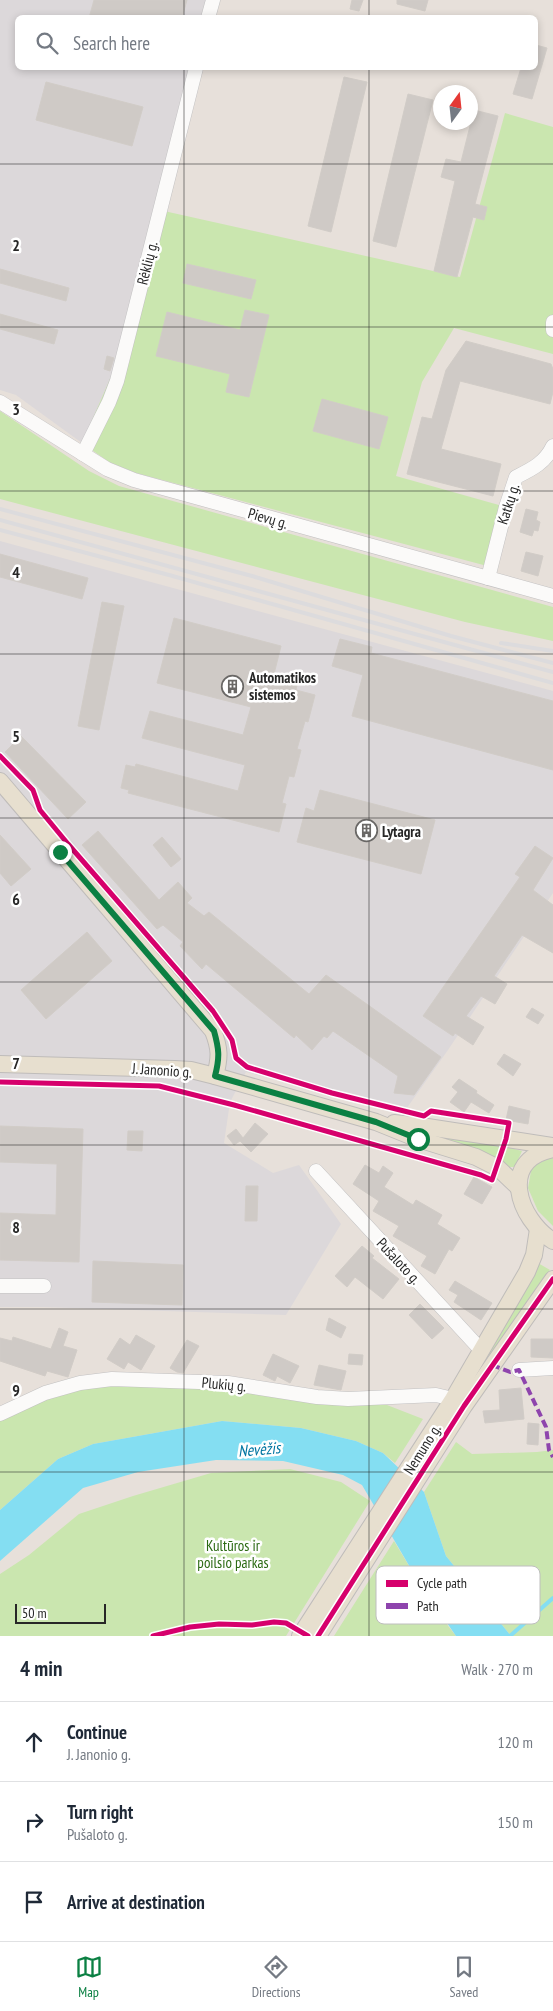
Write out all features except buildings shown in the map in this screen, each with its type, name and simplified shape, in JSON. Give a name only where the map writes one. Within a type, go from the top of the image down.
[{"type":"main road","points":[[0,781],[214,1031],[219,1048],[219,1061],[215,1076]]},
{"type":"main road","name":"J. Janonio g.","points":[[0,1064],[191,1070],[376,1122],[418,1139],[476,1157],[498,1168],[518,1186]]},
{"type":"main road","name":"J. Janonio g.","points":[[376,1122],[421,1126],[553,1147]]},
{"type":"main road","points":[[553,1147],[537,1153],[528,1160],[521,1170],[518,1186],[526,1209],[538,1229],[553,1241]]},
{"type":"main road","name":"Nemuno g.","points":[[318,1636],[458,1402],[481,1350],[527,1272],[534,1255],[538,1229]]},
{"type":"main road","name":"Nemuno g.","points":[[300,1636],[458,1402],[553,1279]]},
{"type":"street","points":[[209,15],[213,0]]},
{"type":"street","name":"Rėklių g.","points":[[83,454],[109,402],[117,381],[195,70]]},
{"type":"street","points":[[553,322],[553,330]]},
{"type":"street","name":"Pievų g.","points":[[0,402],[107,469],[134,480],[553,596]]},
{"type":"street","name":"Katkų g.","points":[[488,578],[506,507],[516,477],[536,467],[549,455],[553,446]]},
{"type":"street","name":"Pušaloto g.","points":[[316,1171],[481,1350]]},
{"type":"street","points":[[0,1286],[44,1286]]},
{"type":"street","points":[[518,1370],[553,1368]]},
{"type":"street","name":"Plukių g.","points":[[0,1414],[44,1393],[80,1383],[112,1379],[228,1383],[348,1399],[436,1395],[458,1402]]},
{"type":"shaded area","points":[[0,0],[207,0],[203,15],[15,15],[15,70],[190,70],[113,372],[82,443],[16,395],[0,390]]},
{"type":"shaded area","points":[[0,541],[553,691],[553,893],[448,1050],[404,1112],[246,1072],[230,1102],[224,1143],[273,1173],[299,1165],[341,1224],[286,1315],[0,1307]]},
{"type":"green space","points":[[505,113],[553,127],[553,354],[454,328],[422,382],[396,476],[506,507],[491,567],[136,473],[109,462],[82,443],[113,372],[155,209],[460,277]]},
{"type":"green space","points":[[0,411],[89,471],[119,486],[553,607],[553,641],[465,622],[0,499]]},
{"type":"green space","points":[[423,1132],[501,1146],[497,1159],[486,1153]]},
{"type":"green space","points":[[507,1147],[522,1151],[515,1167],[502,1163]]},
{"type":"green space","points":[[553,1156],[553,1226],[538,1211],[528,1188],[531,1171],[535,1165]]},
{"type":"green space","points":[[538,1263],[550,1270],[487,1360],[482,1364]]},
{"type":"green space","points":[[109,1384],[229,1387],[350,1404],[387,1405],[423,1419],[395,1463],[383,1453],[356,1441],[301,1428],[222,1421],[93,1444],[58,1459],[0,1510],[0,1419],[27,1406],[65,1392]]},
{"type":"green space","points":[[456,1442],[472,1454],[553,1450],[553,1636],[511,1636],[501,1624],[540,1624],[540,1566],[454,1566],[446,1556],[424,1492]]},
{"type":"green space","name":"Kultūros ir poilsio parkas","points":[[290,1469],[341,1482],[370,1501],[286,1636],[0,1636],[0,1574],[29,1555],[79,1514],[211,1473]]},
{"type":"green space","points":[[394,1541],[409,1566],[378,1566]]},
{"type":"green space","points":[[376,1570],[376,1624],[447,1624],[456,1636],[334,1636]]},
{"type":"water","name":"Nevėžis","points":[[222,1421],[301,1428],[356,1441],[383,1453],[424,1492],[446,1556],[454,1566],[409,1566],[362,1485],[343,1475],[283,1461],[216,1460],[138,1472],[83,1488],[0,1561],[0,1510],[58,1459],[93,1444]]},
{"type":"water","points":[[448,1624],[501,1624],[511,1636],[456,1636]]},
{"type":"waterway","points":[[540,1609],[553,1598]]},
{"type":"waterway","points":[[510,1636],[524,1624]]},
{"type":"railway","points":[[0,509],[252,576],[451,636],[553,663]]},
{"type":"railway","points":[[0,520],[553,672]]},
{"type":"railway","points":[[0,530],[169,575],[553,683]]},
{"type":"railway","points":[[501,643],[553,651]]},
{"type":"marked path","points":[[492,1365],[510,1372],[519,1370],[546,1427],[549,1450],[553,1457]]},
{"type":"cycle path","points":[[0,756],[33,790],[40,810],[68,844],[213,1011],[232,1040],[236,1058],[247,1067],[332,1093],[424,1116],[431,1111],[509,1123],[506,1139],[492,1180],[481,1175],[234,1105],[159,1086],[0,1082]]},
{"type":"cycle path","points":[[318,1636],[464,1406],[553,1279]]},
{"type":"cycle path","points":[[153,1636],[190,1627],[219,1624],[252,1625],[274,1622],[286,1623],[308,1636]]},
{"type":"place","name":"Automatikos sistemos","points":[[233,686]]},
{"type":"place","name":"Lytagra","points":[[366,831]]},
{"type":"route","points":[[60,852],[214,1031],[219,1048],[219,1061],[215,1076],[376,1122],[418,1139]]}]
